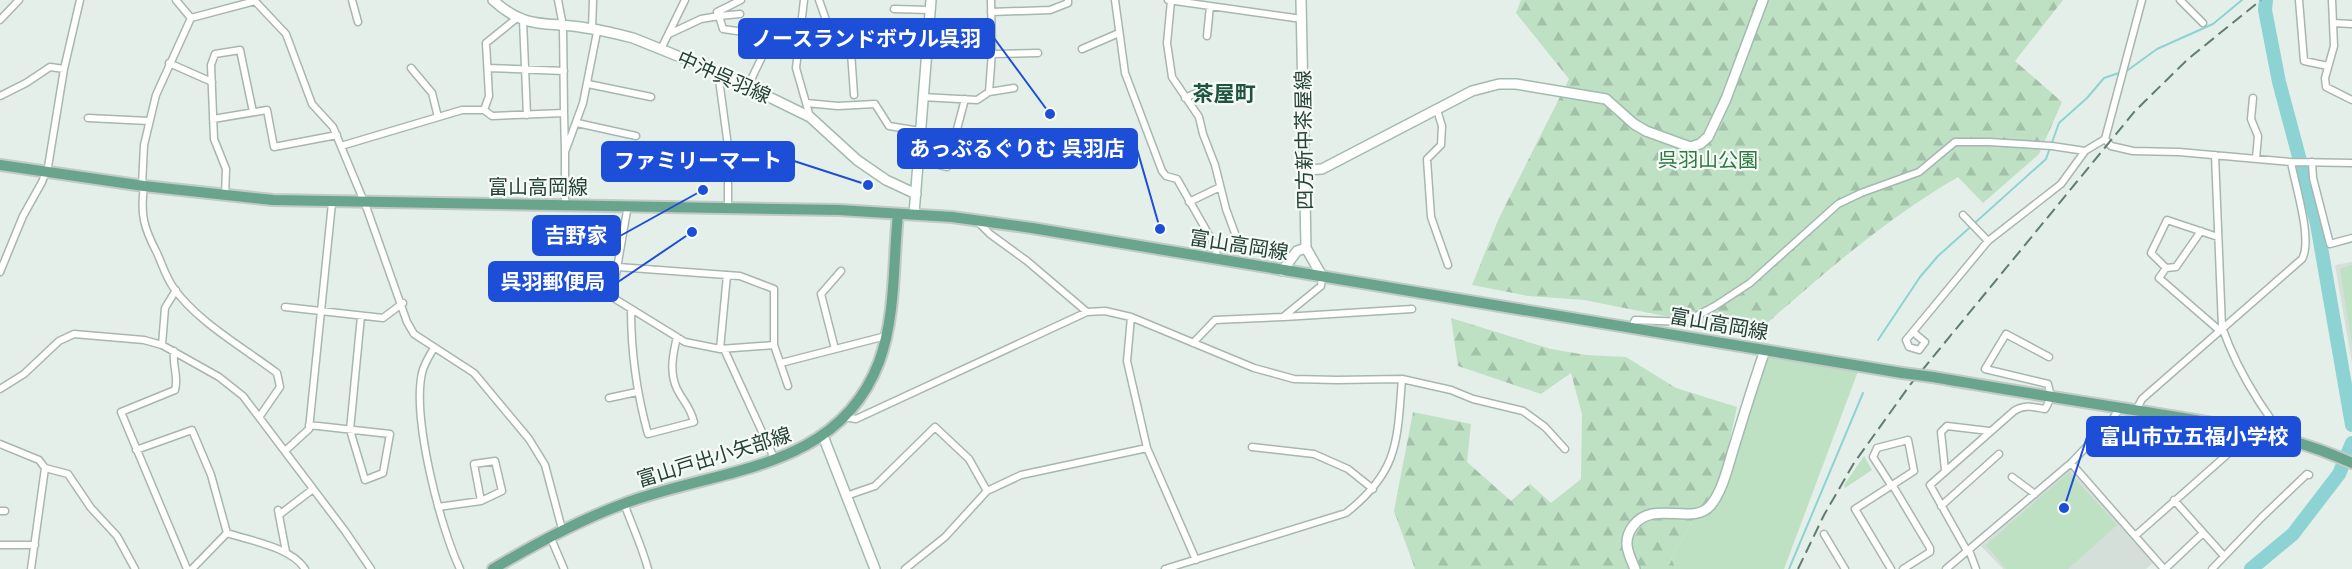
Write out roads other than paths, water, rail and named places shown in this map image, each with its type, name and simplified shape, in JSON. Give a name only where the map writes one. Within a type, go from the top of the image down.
[{"type":"main road","name":"富山高岡線","points":[[0,165],[225,196],[332,203],[565,204],[839,210],[977,220],[2136,410],[2280,437],[2352,463]]},
{"type":"main road","name":"富山戸出小矢部線","points":[[493,569],[562,529],[624,503],[775,460],[802,449],[823,436],[843,417],[863,392],[873,374],[886,336],[895,264],[898,214]]},
{"type":"street","points":[[0,20],[20,0]]},
{"type":"street","points":[[0,272],[23,216],[46,172],[63,69],[80,0]]},
{"type":"street","points":[[176,0],[191,18]]},
{"type":"street","points":[[352,0],[358,22]]},
{"type":"street","name":"中沖呉羽線","points":[[493,0],[520,19],[538,25],[563,26],[633,38],[718,72],[810,117],[857,160],[886,180],[916,194]]},
{"type":"street","points":[[558,0],[563,26],[565,204]]},
{"type":"street","points":[[565,152],[588,84],[595,31],[593,0]]},
{"type":"street","points":[[661,49],[685,0]]},
{"type":"street","points":[[741,0],[717,12],[723,29],[772,36],[748,86]]},
{"type":"street","points":[[804,0],[796,68],[810,117]]},
{"type":"street","points":[[819,0],[826,20],[831,53],[881,50],[926,54]]},
{"type":"street","points":[[989,92],[992,54],[991,0]]},
{"type":"street","points":[[991,12],[1050,10],[1068,3],[1068,0]]},
{"type":"street","points":[[1115,0],[1125,73],[1162,171],[1166,176],[1177,179],[1217,249],[1215,260]]},
{"type":"street","points":[[1236,236],[1199,117],[1172,77],[1168,52],[1171,0],[1302,19]]},
{"type":"street","points":[[1230,9],[1233,0]]},
{"type":"street","name":"四方新中茶屋線","points":[[1301,0],[1306,248],[1322,276]]},
{"type":"street","points":[[1305,170],[1322,169],[1486,86],[1499,84],[1516,84],[1606,99],[1634,124],[1646,131],[1690,147],[1700,144],[1708,137],[1726,99],[1763,0]]},
{"type":"street","points":[[1913,332],[1988,241],[2061,184],[2085,151],[2105,139],[2142,0]]},
{"type":"street","points":[[2180,0],[2203,23]]},
{"type":"street","points":[[2299,0],[2304,61],[2328,66]]},
{"type":"street","points":[[2332,0],[2334,46],[2325,78],[2326,87],[2352,100]]},
{"type":"street","points":[[191,18],[258,1],[286,34],[312,104],[329,121],[337,135],[403,303],[407,322],[414,334],[474,373],[529,439],[544,465],[562,529]]},
{"type":"street","points":[[894,9],[931,5],[914,214]]},
{"type":"street","points":[[1207,36],[1210,6]]},
{"type":"street","points":[[669,34],[701,19],[740,14]]},
{"type":"street","points":[[191,18],[169,63],[156,95],[149,121],[141,207],[142,219],[176,290],[199,315],[277,373],[280,387],[260,416]]},
{"type":"street","points":[[484,110],[489,96],[486,43],[520,19],[526,69],[527,114]]},
{"type":"street","points":[[2333,23],[2352,24]]},
{"type":"street","points":[[928,30],[991,33]]},
{"type":"street","points":[[1082,49],[1119,33]]},
{"type":"street","points":[[225,196],[226,169],[213,139],[211,65],[215,54],[240,50],[253,112]]},
{"type":"street","points":[[851,52],[854,95]]},
{"type":"street","points":[[992,54],[1038,53]]},
{"type":"street","points":[[169,63],[212,82]]},
{"type":"street","points":[[0,96],[50,67],[63,69]]},
{"type":"street","points":[[411,68],[432,93],[438,117]]},
{"type":"street","points":[[488,68],[564,71]]},
{"type":"street","points":[[718,72],[728,146],[728,208]]},
{"type":"street","points":[[588,84],[651,97]]},
{"type":"street","points":[[1185,98],[1209,87]]},
{"type":"street","points":[[922,98],[977,100],[989,92],[1014,88]]},
{"type":"street","points":[[2253,98],[2251,119],[2258,136],[2256,159]]},
{"type":"street","points":[[918,160],[947,167],[965,99]]},
{"type":"street","points":[[806,103],[838,106],[875,104],[889,126],[920,131]]},
{"type":"street","points":[[213,119],[267,110],[274,147],[337,135]]},
{"type":"street","points":[[341,146],[462,110],[484,110],[492,116],[564,113]]},
{"type":"street","points":[[1437,110],[1442,126],[1441,145],[1427,159],[1429,194],[1431,217],[1448,265]]},
{"type":"street","points":[[88,118],[149,121]]},
{"type":"street","points":[[576,123],[636,136]]},
{"type":"street","points":[[2105,139],[2111,146],[2133,151],[2179,152],[2293,162],[2352,163]]},
{"type":"street","points":[[1632,327],[1635,321],[1685,322],[1730,297],[1750,283],[1838,204],[1919,172],[1955,142],[2042,145],[2085,151]]},
{"type":"street","points":[[2215,155],[2221,329],[2280,437]]},
{"type":"street","points":[[2136,410],[2142,399],[2302,259],[2306,253],[2305,228],[2293,162]]},
{"type":"street","points":[[2310,162],[2330,244],[2352,238]]},
{"type":"street","points":[[1189,202],[1220,187]]},
{"type":"street","points":[[285,451],[309,429],[332,203]]},
{"type":"street","points":[[628,206],[612,297],[685,342],[722,349],[774,345]]},
{"type":"street","points":[[1964,215],[1988,241]]},
{"type":"street","points":[[977,220],[990,234],[1027,261],[1087,312]]},
{"type":"street","points":[[2166,268],[2151,253],[2167,220],[2218,237]]},
{"type":"street","points":[[2201,231],[2176,267],[2166,268],[2159,278],[2221,329]]},
{"type":"street","points":[[1282,271],[1297,251],[1306,248]]},
{"type":"street","points":[[618,267],[740,276],[774,289],[774,345],[788,386]]},
{"type":"street","points":[[835,349],[821,294],[842,271]]},
{"type":"street","points":[[728,275],[722,349],[775,460]]},
{"type":"street","points":[[1283,317],[1321,286],[1322,276]]},
{"type":"street","points":[[162,345],[165,308],[176,290]]},
{"type":"street","points":[[285,307],[383,318],[403,303]]},
{"type":"street","points":[[631,309],[631,345],[637,392],[648,434],[694,422],[690,407],[676,386],[673,371],[677,337]]},
{"type":"street","points":[[1193,343],[1215,320],[1412,309]]},
{"type":"street","points":[[843,417],[856,419],[1087,312],[1105,311],[1131,317],[1254,368],[1294,379],[1402,379],[1451,390],[1473,399],[1523,411],[1545,427],[1565,449]]},
{"type":"street","points":[[309,425],[350,430],[390,435],[383,473],[365,480],[350,430],[361,316]]},
{"type":"street","points":[[1131,317],[1126,361],[1147,448],[1196,560]]},
{"type":"street","points":[[0,389],[24,374],[59,341],[75,334],[144,340],[162,345],[219,377],[243,396],[371,569]]},
{"type":"street","points":[[1976,569],[1968,550],[1930,485],[1989,431],[2021,406],[2045,409],[2050,397],[2048,384],[1984,369],[2006,334],[2049,357]]},
{"type":"street","points":[[781,363],[886,336]]},
{"type":"street","points":[[434,348],[422,373],[421,415],[426,452],[438,507],[447,538],[460,569]]},
{"type":"street","points":[[1635,569],[1626,542],[1629,532],[1637,521],[1654,513],[1701,512],[1708,509],[1713,501],[1726,473],[1764,350]]},
{"type":"street","points":[[174,351],[172,364],[178,382],[175,390],[121,412],[189,569],[227,533]]},
{"type":"street","points":[[1165,569],[1346,513],[1373,489],[1394,454],[1402,379]]},
{"type":"street","points":[[609,398],[637,392]]},
{"type":"street","points":[[1946,569],[2071,463],[2112,420],[2120,408]]},
{"type":"street","points":[[1945,470],[1941,432],[1947,426],[1989,431]]},
{"type":"street","points":[[846,496],[875,486],[934,427],[969,459],[987,490]]},
{"type":"street","points":[[136,450],[192,430],[211,475],[227,533]]},
{"type":"street","points":[[2135,536],[2247,437],[2250,431]]},
{"type":"street","points":[[823,436],[875,569]]},
{"type":"street","points":[[1891,569],[1855,509],[1892,486],[1914,471],[1908,440],[1877,448],[1873,457],[1892,486],[1930,548],[1930,552],[1903,569]]},
{"type":"street","points":[[0,444],[39,460],[45,468],[68,474],[91,508],[117,536],[135,569]]},
{"type":"street","points":[[1252,447],[1314,454],[1348,469],[1373,489]]},
{"type":"street","points":[[905,569],[945,537],[987,490],[1021,475],[1147,448]]},
{"type":"street","points":[[1941,506],[1999,454]]},
{"type":"street","points":[[438,507],[481,501],[502,491],[495,461],[474,464],[481,501]]},
{"type":"street","points":[[2071,463],[2164,569],[2203,532]]},
{"type":"street","points":[[31,569],[45,468]]},
{"type":"street","points":[[2212,569],[2261,518],[2307,474],[2309,476]]},
{"type":"street","points":[[2012,477],[2035,494]]},
{"type":"street","points":[[286,552],[279,513],[313,489]]},
{"type":"street","points":[[2174,500],[2224,556]]},
{"type":"street","points":[[624,503],[636,537],[643,548],[648,569]]},
{"type":"street","points":[[227,533],[286,552],[299,560],[305,569]]},
{"type":"street","points":[[1824,534],[1845,569]]},
{"type":"street","points":[[550,536],[564,569]]},
{"type":"street","points":[[0,545],[35,545]]},
{"type":"waterway","points":[[1878,340],[1920,277],[1938,256],[2046,159],[2059,123],[2087,98],[2104,78],[2128,70],[2157,49],[2213,24],[2242,0]]},
{"type":"waterway","points":[[2266,0],[2265,10],[2279,82],[2317,224],[2352,425]]},
{"type":"waterway","points":[[1789,569],[1863,393]]},
{"type":"waterway","points":[[2251,569],[2293,534],[2339,474],[2352,443]]},
{"type":"railway","points":[[1798,569],[1824,515],[1854,463],[1910,385],[2135,111],[2188,59],[2261,0]]},
{"type":"place","name":"ノースランドボウル呉羽","points":[[1050,114]]},
{"type":"place","name":"ファミリーマート","points":[[868,185]]},
{"type":"place","name":"吉野家","points":[[703,190]]},
{"type":"place","name":"あっぷるぐりむ 呉羽店","points":[[1160,229]]},
{"type":"place","name":"呉羽郵便局","points":[[692,232]]},
{"type":"place","name":"富山市立五福小学校","points":[[2064,508]]},
{"type":"district","name":"茶屋町","points":[[1224,94]]},
{"type":"park label","name":"呉羽山公園","points":[[1708,160]]}]
